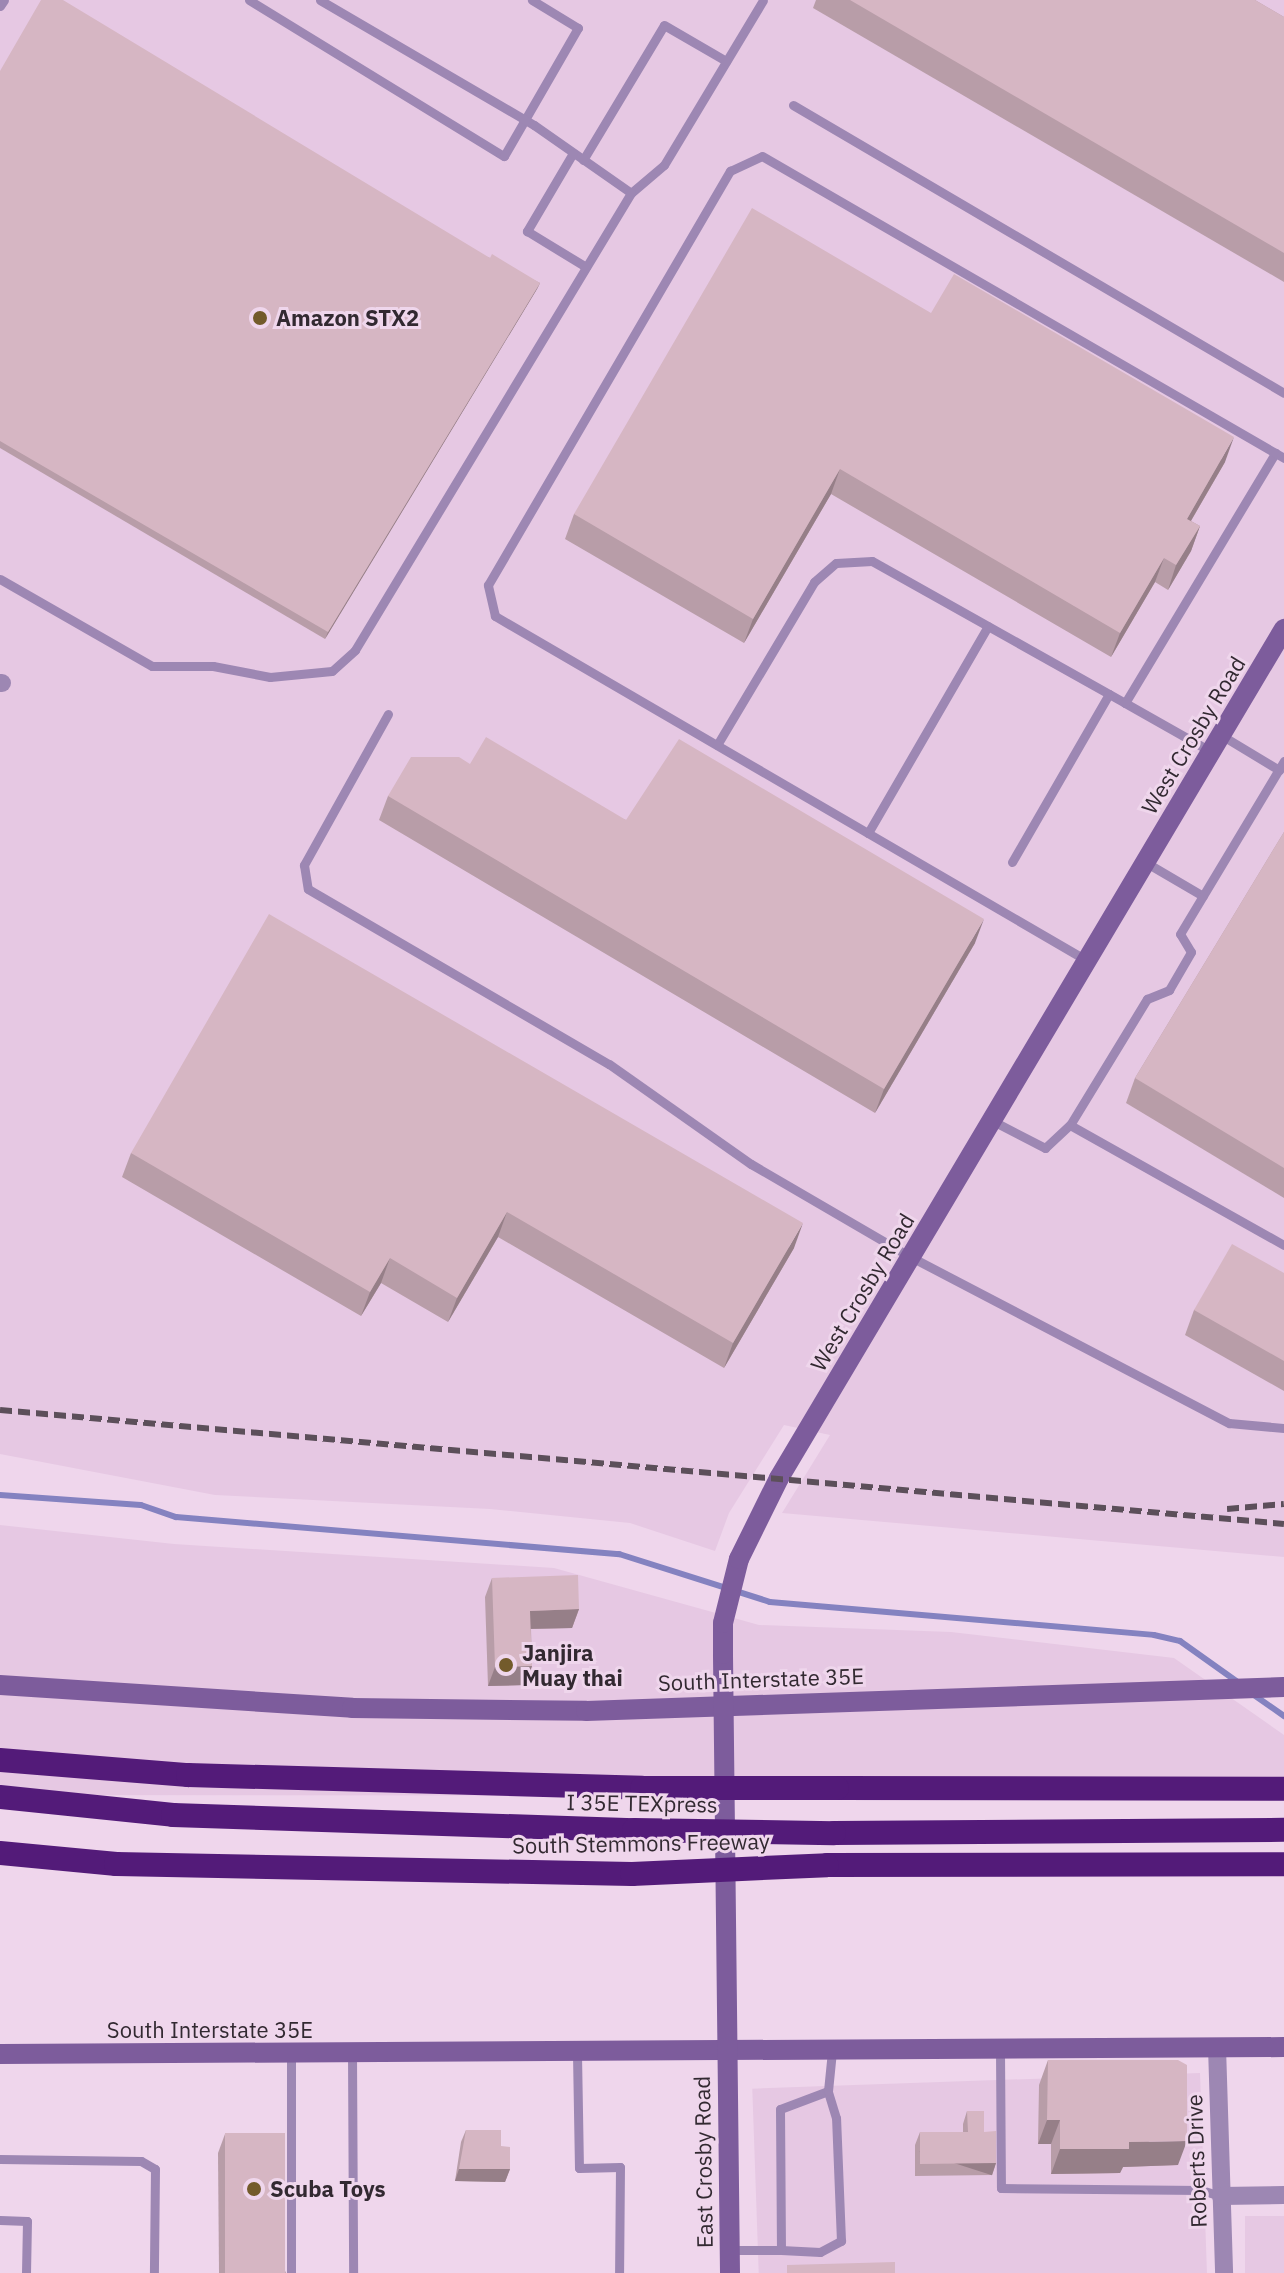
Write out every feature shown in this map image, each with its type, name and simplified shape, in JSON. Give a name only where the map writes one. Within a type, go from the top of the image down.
[{"type":"highway","points":[[0,1760],[188,1775],[642,1788],[1284,1789]]},
{"type":"highway","name":"I 35E TEXpress","points":[[0,1797],[173,1815],[634,1830],[834,1833],[1284,1830]]},
{"type":"highway","name":"South Stemmons Freeway","points":[[0,1853],[116,1864],[632,1874],[827,1865],[1284,1864]]},
{"type":"main road","name":"West Crosby Road","points":[[725,2050],[726,1704],[723,1623],[739,1559],[779,1478],[1284,629]]},
{"type":"main road","name":"South Interstate 35E","points":[[0,1685],[352,1708],[586,1711],[1102,1690],[1284,1687]]},
{"type":"main road","name":"South Interstate 35E","points":[[0,2054],[577,2054],[725,2050],[1000,2051],[1284,2047]]},
{"type":"main road","name":"East Crosby Road","points":[[725,2050],[730,2273]]},
{"type":"street","name":"Roberts Drive","points":[[1217,2047],[1224,2273]]},
{"type":"street","points":[[1221,2196],[1284,2195]]},
{"type":"lane","points":[[0,6],[4,0]]},
{"type":"lane","points":[[249,0],[504,156],[578,28],[532,0]]},
{"type":"lane","points":[[320,0],[526,120],[631,193]]},
{"type":"lane","points":[[0,579],[152,666],[213,666],[270,677],[332,671],[355,650],[631,193],[664,165],[763,0]]},
{"type":"lane","points":[[583,160],[664,25],[726,61]]},
{"type":"lane","points":[[793,105],[1284,393]]},
{"type":"lane","points":[[573,153],[527,231],[586,267]]},
{"type":"lane","points":[[1086,960],[495,616],[488,585],[730,171],[762,156],[1280,456],[1125,703]]},
{"type":"lane","points":[[717,745],[814,582],[836,563],[872,561],[1125,703],[1216,743],[1282,766],[1180,934],[1191,952],[1169,990],[1147,999],[1070,1125],[1045,1148],[991,1120]]},
{"type":"lane","points":[[868,833],[988,626]]},
{"type":"lane","points":[[1012,862],[1109,694]]},
{"type":"lane","points":[[388,714],[304,865],[308,889],[609,1064],[751,1164],[911,1257],[1229,1423],[1284,1428]]},
{"type":"lane","points":[[1145,862],[1203,896]]},
{"type":"lane","points":[[1070,1125],[1284,1245]]},
{"type":"lane","points":[[729,2250],[820,2252],[841,2241],[836,2118],[828,2091],[832,2051]]},
{"type":"lane","points":[[1000,2051],[1001,2188],[1201,2190],[1221,2196]]},
{"type":"lane","points":[[352,2054],[353,2273]]},
{"type":"lane","points":[[577,2054],[579,2168],[620,2167],[619,2273]]},
{"type":"lane","points":[[291,2055],[291,2273]]},
{"type":"lane","points":[[781,2250],[780,2109],[828,2091]]},
{"type":"lane","points":[[0,2159],[141,2161],[155,2169],[154,2273]]},
{"type":"lane","points":[[0,2220],[27,2221],[26,2273]]},
{"type":"shaded area","points":[[0,0],[1284,0],[1284,1557],[782,1513],[830,1435],[784,1425],[729,1513],[715,1551],[630,1523],[490,1509],[215,1495],[0,1454]]},
{"type":"shaded area","points":[[0,1525],[174,1544],[554,1568],[759,1625],[951,1632],[1174,1658],[1284,1735],[1284,1796],[0,1795]]},
{"type":"shaded area","points":[[1200,2073],[1207,2273],[759,2273],[752,2089]]},
{"type":"shaded area","points":[[1245,2216],[1284,2216],[1284,2273],[1245,2273]]},
{"type":"building","name":"Amazon STX2","points":[[41,0],[63,0],[490,258],[492,254],[540,283],[328,632],[0,441],[0,71]]},
{"type":"building","points":[[850,0],[1255,0],[1284,17],[1284,253]]},
{"type":"building","points":[[752,208],[931,313],[954,274],[1234,437],[1187,519],[1200,526],[1176,565],[1164,558],[1120,633],[840,469],[753,619],[574,514]]},
{"type":"building","points":[[486,737],[626,820],[679,739],[984,919],[884,1089],[388,796],[411,757],[459,757],[470,764]]},
{"type":"building","points":[[1284,832],[1284,1168],[1135,1078]]},
{"type":"building","points":[[269,914],[803,1223],[733,1343],[507,1212],[457,1298],[390,1258],[370,1292],[131,1153]]},
{"type":"building","points":[[1232,1244],[1284,1273],[1284,1361],[1194,1310]]},
{"type":"building","points":[[578,1575],[579,1609],[530,1611],[532,1666],[495,1667],[492,1578]]},
{"type":"building","points":[[1048,2060],[1178,2060],[1187,2065],[1187,2141],[1129,2142],[1129,2149],[1060,2149],[1060,2120],[1047,2120]]},
{"type":"building","points":[[967,2111],[984,2111],[984,2132],[996,2131],[996,2163],[920,2164],[920,2132],[968,2132]]},
{"type":"building","points":[[466,2130],[501,2130],[501,2146],[510,2147],[510,2169],[459,2169]]},
{"type":"building","points":[[225,2133],[285,2133],[285,2273],[225,2273]]},
{"type":"building","points":[[895,2262],[895,2273],[787,2273],[787,2265]]},
{"type":"waterway","points":[[0,1495],[141,1505],[176,1517],[619,1554],[770,1602],[1154,1635],[1180,1641],[1239,1683]]},
{"type":"waterway","points":[[1254,1695],[1284,1716]]},
{"type":"railway","points":[[0,1410],[1284,1524]]},
{"type":"railway","points":[[1227,1509],[1284,1504]]},
{"type":"place","name":"Amazon STX2","points":[[260,318]]},
{"type":"place","name":"Janjira Muay thai","points":[[506,1665]]},
{"type":"place","name":"Scuba Toys","points":[[254,2189]]}]
